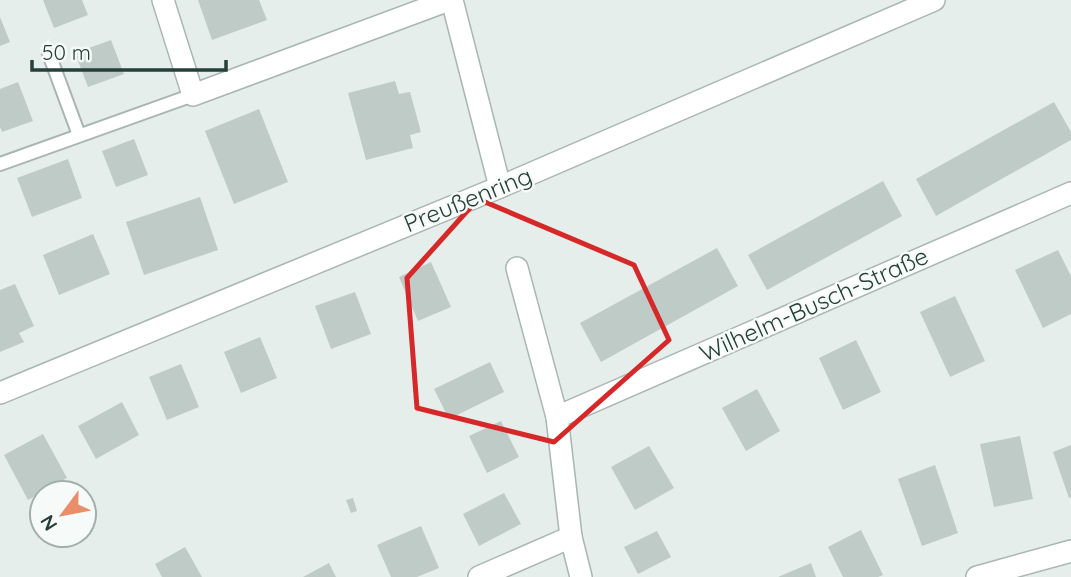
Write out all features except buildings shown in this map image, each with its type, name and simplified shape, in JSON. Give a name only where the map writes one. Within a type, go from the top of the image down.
[{"type":"street","points":[[163,0],[193,95],[451,0],[500,187]]},
{"type":"street","name":"Preußenring","points":[[0,393],[500,187],[934,0]]},
{"type":"street","name":"Wilhelm-Busch-Straße","points":[[557,417],[1071,193]]},
{"type":"street","points":[[517,268],[557,417],[570,537],[581,577]]},
{"type":"street","points":[[479,577],[570,537]]},
{"type":"street","points":[[977,577],[1071,551]]},
{"type":"lane","points":[[49,54],[79,135]]},
{"type":"lane","points":[[0,164],[193,95]]},
{"type":"highlighted area","points":[[478,199],[634,265],[669,340],[554,442],[417,408],[407,278]]}]
